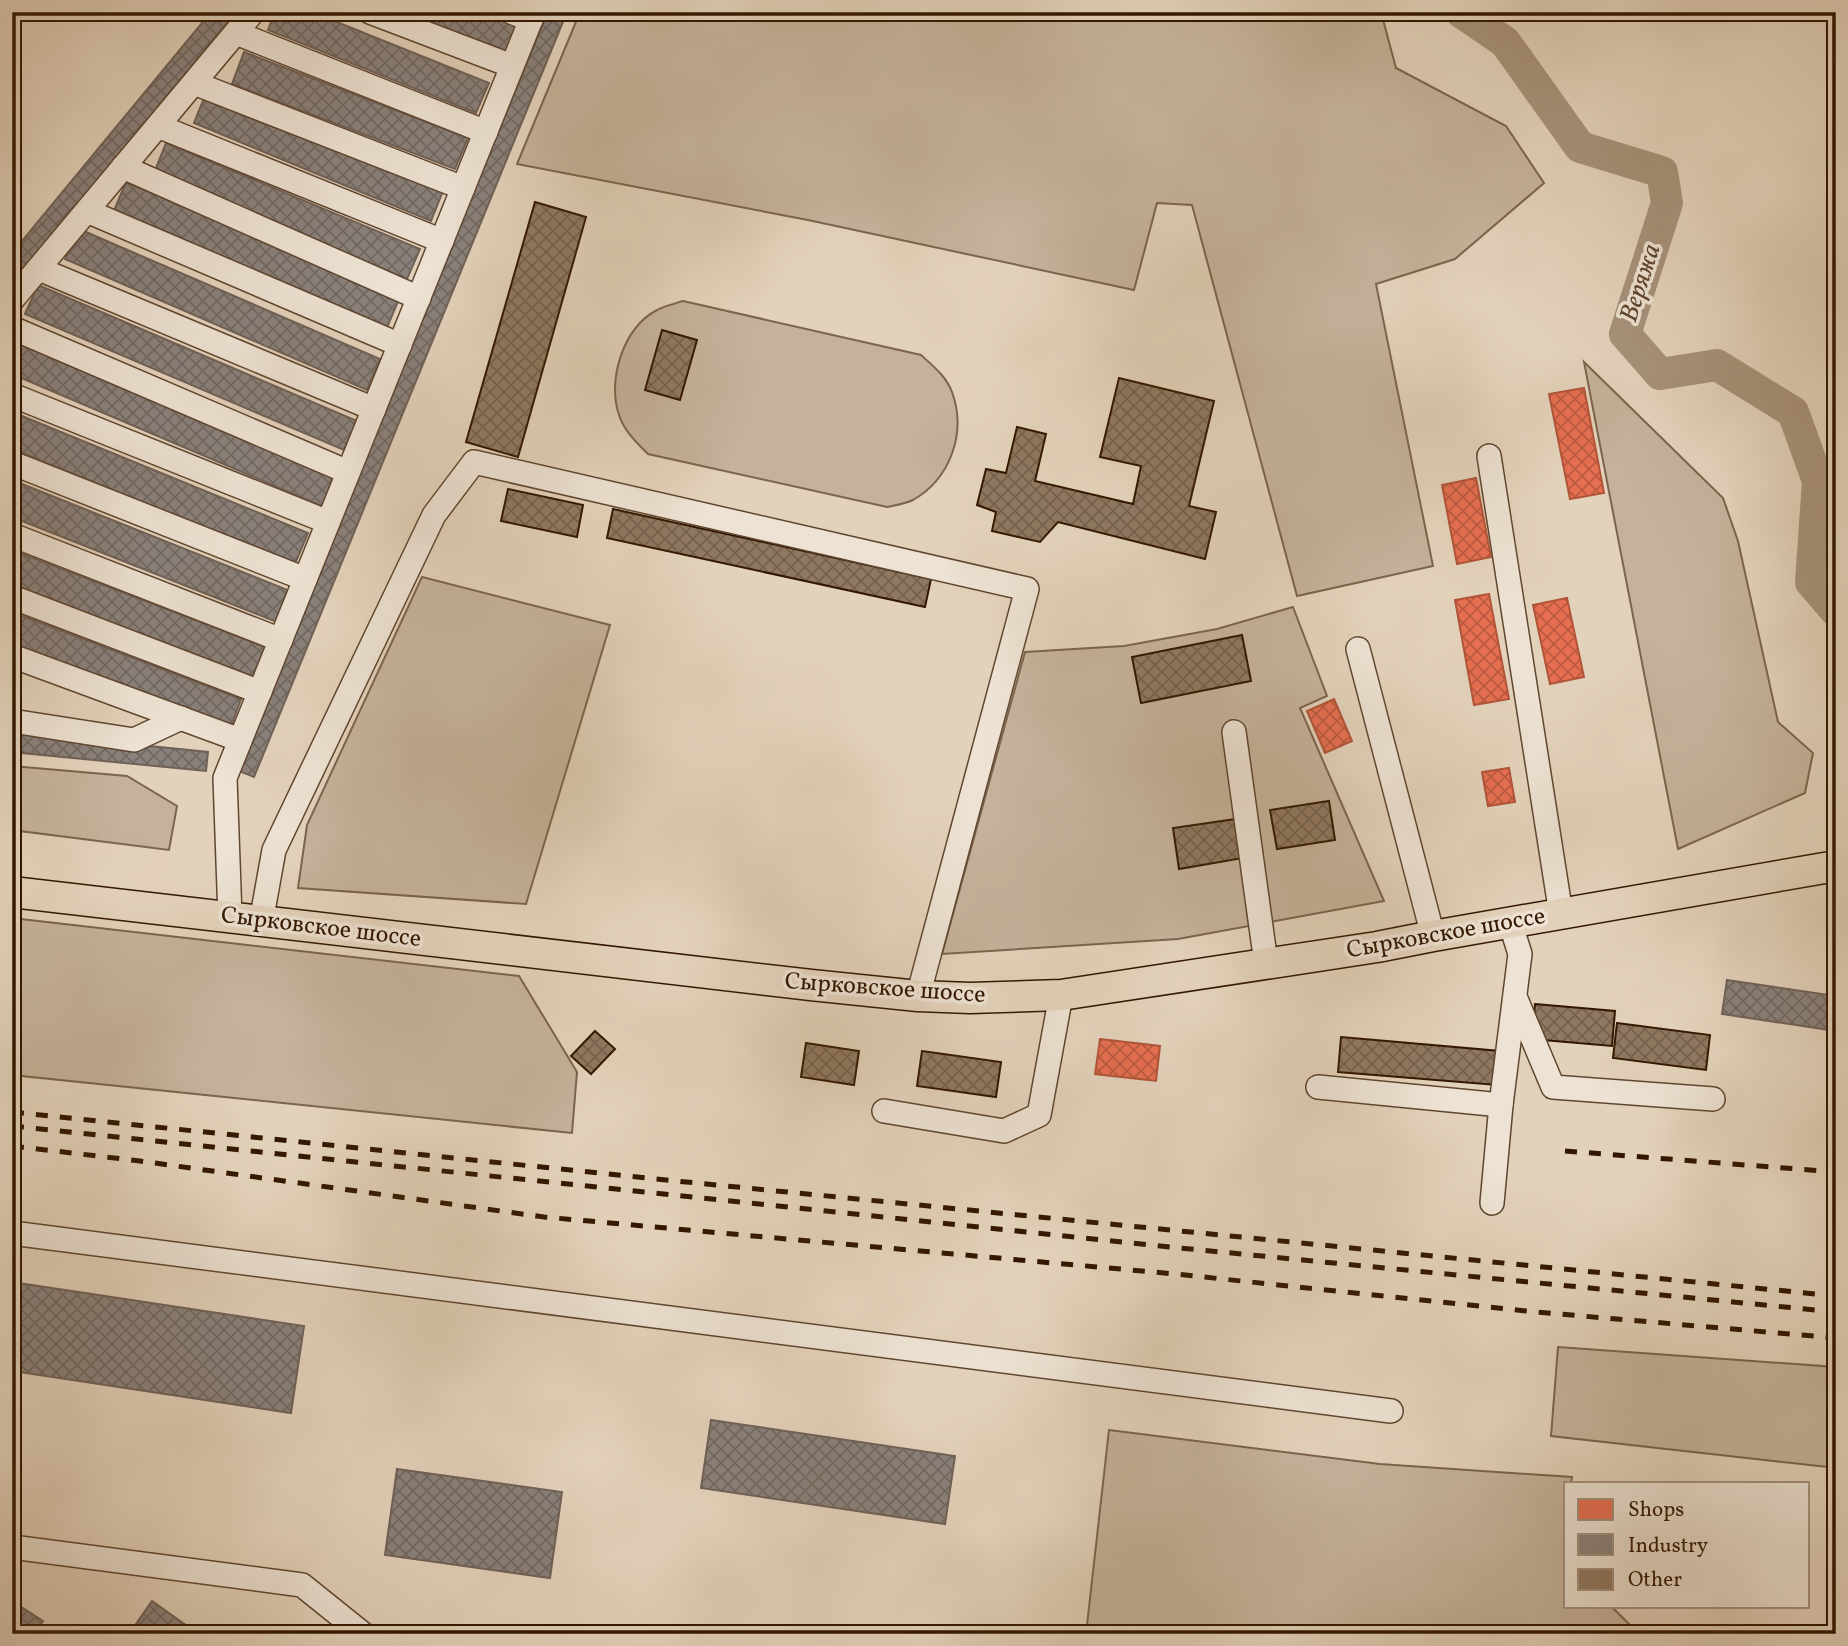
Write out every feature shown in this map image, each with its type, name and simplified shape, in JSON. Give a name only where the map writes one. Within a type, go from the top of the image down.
[{"type":"main road","name":"Сырковское шоссе","points":[[12,892],[918,996],[970,998],[1061,995],[1377,947],[1836,866]]},
{"type":"lane","points":[[12,300],[253,12]]},
{"type":"lane","points":[[370,12],[512,66]]},
{"type":"lane","points":[[230,918],[225,778],[512,66],[525,15]]},
{"type":"lane","points":[[236,33],[486,132]]},
{"type":"lane","points":[[194,83],[463,188]]},
{"type":"lane","points":[[158,126],[442,241]]},
{"type":"lane","points":[[123,167],[419,298]]},
{"type":"lane","points":[[87,211],[400,345]]},
{"type":"lane","points":[[39,269],[374,409]]},
{"type":"lane","points":[[12,328],[348,472]]},
{"type":"lane","points":[[12,395],[328,522]]},
{"type":"lane","points":[[1489,456],[1561,914]]},
{"type":"lane","points":[[261,922],[274,850],[280,837],[434,515],[474,462],[1027,589],[918,996]]},
{"type":"lane","points":[[12,463],[305,579]]},
{"type":"lane","points":[[12,535],[281,639]]},
{"type":"lane","points":[[12,597],[260,692]]},
{"type":"lane","points":[[1358,649],[1433,936]]},
{"type":"lane","points":[[12,656],[240,740]]},
{"type":"lane","points":[[12,721],[134,740],[181,718]]},
{"type":"lane","points":[[1234,732],[1266,963]]},
{"type":"lane","points":[[1492,1203],[1520,954],[1510,922]]},
{"type":"lane","points":[[884,1111],[1004,1130],[1040,1115],[1061,995]]},
{"type":"lane","points":[[1515,997],[1553,1087],[1713,1099]]},
{"type":"lane","points":[[1318,1087],[1501,1105]]},
{"type":"lane","points":[[12,1233],[1391,1411]]},
{"type":"lane","points":[[12,1547],[302,1585],[363,1634]]},
{"type":"shaded area","points":[[580,12],[1381,12],[1396,68],[1506,126],[1544,183],[1455,259],[1376,284],[1433,566],[1297,596],[1192,205],[1157,203],[1134,290],[808,220],[517,164]]},
{"type":"shaded area","points":[[683,301],[921,355],[946,381],[956,408],[956,439],[946,467],[926,491],[913,500],[887,507],[648,454],[621,421],[616,401],[617,371],[627,342],[645,318]]},
{"type":"shaded area","points":[[1584,362],[1723,498],[1738,541],[1778,722],[1813,753],[1805,793],[1678,849]]},
{"type":"shaded area","points":[[422,577],[610,625],[526,904],[298,888],[307,825]]},
{"type":"shaded area","points":[[1293,607],[1327,696],[1300,708],[1384,901],[1178,939],[942,954],[1025,652],[1124,646],[1217,629]]},
{"type":"shaded area","points":[[12,766],[127,776],[177,806],[169,850],[12,830]]},
{"type":"shaded area","points":[[12,918],[519,976],[577,1072],[572,1133],[12,1075]]},
{"type":"shaded area","points":[[1558,1347],[1836,1367],[1836,1468],[1551,1436]]},
{"type":"shaded area","points":[[1109,1430],[1380,1464],[1572,1477],[1571,1482],[1564,1482],[1564,1608],[1613,1608],[1639,1634],[1086,1634]]},
{"type":"building: Shops","points":[[1584,388],[1604,493],[1570,499],[1549,394]]},
{"type":"building: Shops","points":[[1476,478],[1491,557],[1457,564],[1442,485]]},
{"type":"building: Shops","points":[[1489,594],[1509,699],[1474,705],[1455,600]]},
{"type":"building: Shops","points":[[1567,598],[1584,677],[1550,684],[1533,605]]},
{"type":"building: Shops","points":[[1334,699],[1352,741],[1325,753],[1307,711]]},
{"type":"building: Shops","points":[[1509,768],[1515,802],[1488,806],[1482,772]]},
{"type":"building: Shops","points":[[1100,1039],[1160,1046],[1156,1081],[1095,1074]]},
{"type":"building: Industry","points":[[211,12],[236,12],[12,283],[12,253]]},
{"type":"building: Industry","points":[[275,12],[312,12],[489,83],[476,113],[268,30]]},
{"type":"building: Industry","points":[[397,12],[490,12],[518,23],[506,55]]},
{"type":"building: Industry","points":[[548,12],[567,12],[254,777],[234,769]]},
{"type":"building: Industry","points":[[244,52],[468,138],[455,169],[232,84]]},
{"type":"building: Industry","points":[[206,93],[443,191],[431,221],[194,123]]},
{"type":"building: Industry","points":[[166,143],[420,249],[407,279],[154,173]]},
{"type":"building: Industry","points":[[126,182],[399,299],[386,330],[113,213]]},
{"type":"building: Industry","points":[[79,229],[380,359],[367,390],[65,259]]},
{"type":"building: Industry","points":[[38,285],[357,421],[344,450],[25,314]]},
{"type":"building: Industry","points":[[12,339],[335,476],[322,506],[12,374]]},
{"type":"building: Industry","points":[[12,412],[308,533],[295,564],[12,449]]},
{"type":"building: Industry","points":[[12,480],[290,591],[277,622],[12,517]]},
{"type":"building: Industry","points":[[12,550],[265,647],[254,677],[12,585]]},
{"type":"building: Industry","points":[[12,612],[241,699],[230,729],[12,646]]},
{"type":"building: Industry","points":[[12,732],[208,752],[206,771],[12,752]]},
{"type":"building: Industry","points":[[1727,980],[1836,996],[1836,1031],[1722,1014]]},
{"type":"building: Industry","points":[[12,1282],[304,1326],[291,1413],[12,1371]]},
{"type":"building: Industry","points":[[711,1420],[955,1456],[945,1524],[701,1488]]},
{"type":"building: Industry","points":[[397,1469],[562,1492],[550,1578],[385,1555]]},
{"type":"building: Industry","points":[[12,1601],[43,1621],[34,1634],[12,1634]]},
{"type":"building: Industry","points":[[152,1601],[190,1628],[186,1634],[129,1634]]},
{"type":"building: Other","points":[[535,202],[586,217],[518,457],[466,442]]},
{"type":"building: Other","points":[[662,330],[697,340],[680,400],[645,390]]},
{"type":"building: Other","points":[[1119,378],[1214,401],[1189,506],[1216,512],[1205,559],[1058,522],[1040,542],[992,531],[996,512],[977,505],[986,469],[1006,473],[1017,427],[1046,434],[1035,481],[1133,504],[1141,466],[1100,457]]},
{"type":"building: Other","points":[[508,489],[583,505],[577,537],[501,521]]},
{"type":"building: Other","points":[[613,509],[931,579],[925,607],[607,538]]},
{"type":"building: Other","points":[[1242,635],[1251,681],[1141,703],[1132,657]]},
{"type":"building: Other","points":[[1329,801],[1335,840],[1277,849],[1270,810]]},
{"type":"building: Other","points":[[1236,819],[1243,858],[1179,869],[1173,828]]},
{"type":"building: Other","points":[[1535,1004],[1615,1011],[1612,1046],[1532,1039]]},
{"type":"building: Other","points":[[1617,1023],[1710,1035],[1706,1070],[1613,1058]]},
{"type":"building: Other","points":[[595,1031],[615,1049],[591,1074],[571,1056]]},
{"type":"building: Other","points":[[1341,1037],[1500,1051],[1497,1085],[1338,1072]]},
{"type":"building: Other","points":[[806,1043],[859,1051],[854,1085],[801,1077]]},
{"type":"building: Other","points":[[922,1051],[1001,1062],[996,1097],[917,1086]]},
{"type":"waterway","name":"Веряжа","points":[[1461,12],[1505,42],[1580,147],[1662,172],[1667,203],[1625,334],[1660,374],[1717,365],[1793,412],[1818,481],[1811,582],[1836,611]]},
{"type":"railway","points":[[12,1112],[1836,1296]]},
{"type":"railway","points":[[12,1126],[1180,1248],[1836,1312]]},
{"type":"railway","points":[[12,1146],[544,1217],[1836,1338]]},
{"type":"railway","points":[[1565,1151],[1836,1172]]}]
